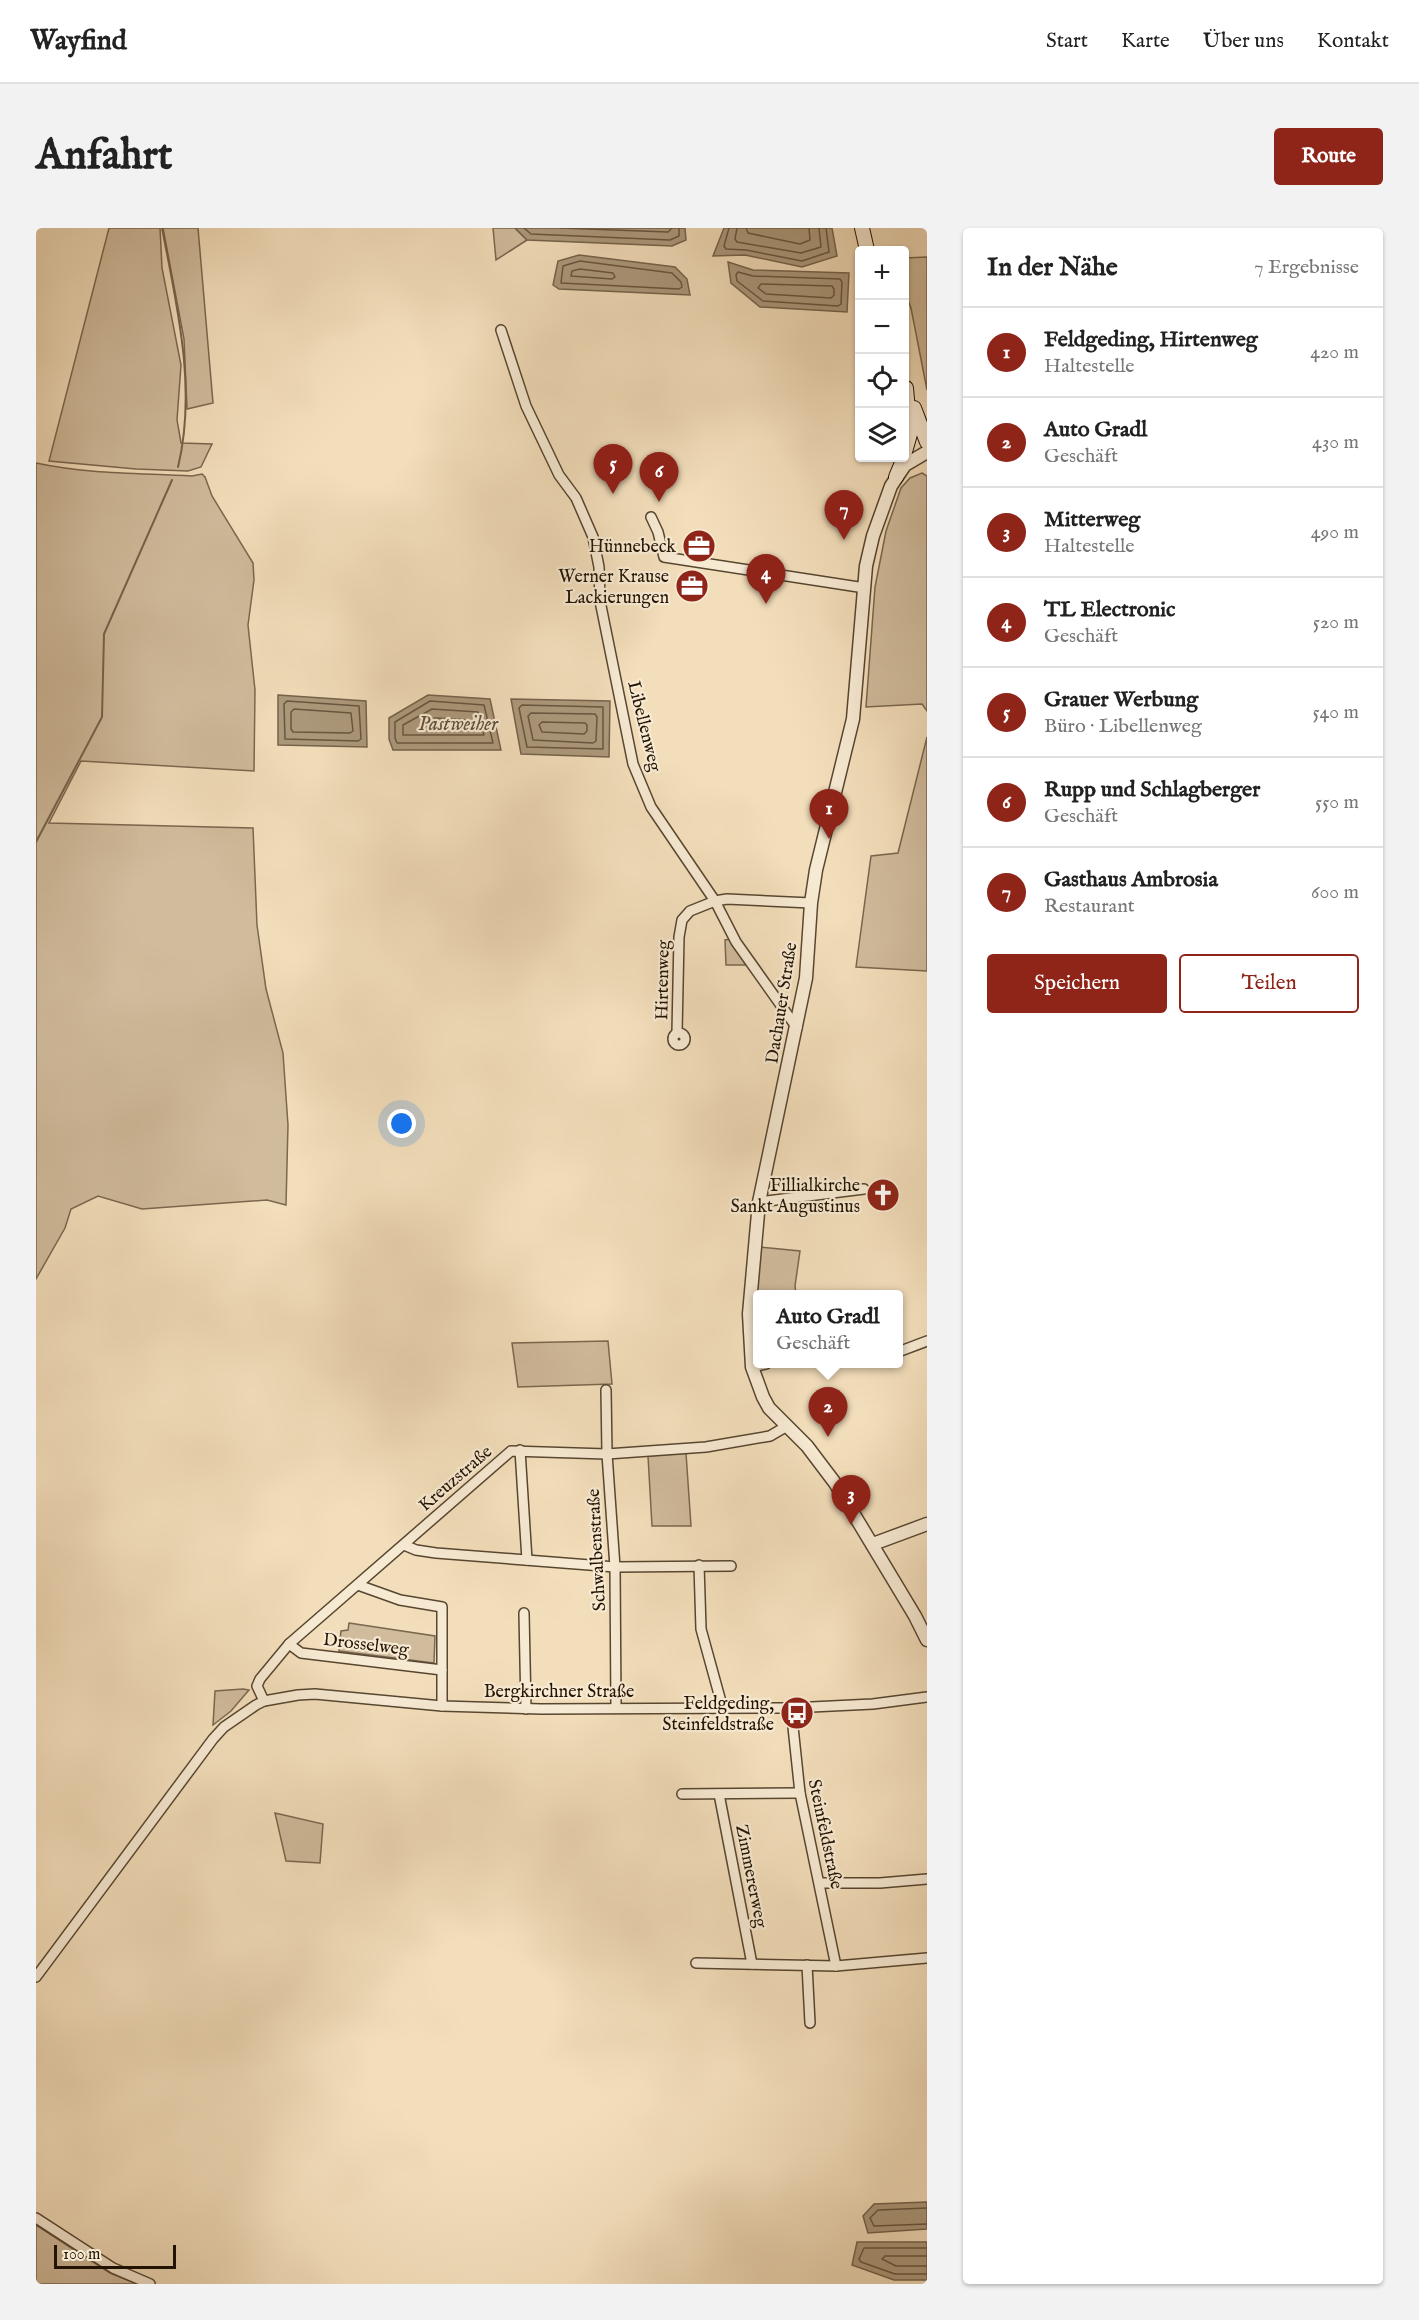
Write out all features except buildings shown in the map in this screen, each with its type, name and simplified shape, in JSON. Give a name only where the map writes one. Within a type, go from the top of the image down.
[{"type":"main road","points":[[862,228],[866,246]]},
{"type":"main road","points":[[909,396],[927,442]]},
{"type":"main road","points":[[896,477],[902,462]]},
{"type":"street","name":"Libellenweg","points":[[501,330],[526,406],[559,475],[576,498],[592,537],[599,567],[600,601],[633,764],[651,807],[715,900],[736,942],[797,1028]]},
{"type":"street","name":"Dachauer Straße","points":[[927,452],[905,465],[891,486],[873,536],[866,566],[853,719],[816,870],[811,903],[806,978],[759,1202],[749,1301],[749,1343],[752,1367],[769,1408],[819,1461],[873,1544],[927,1640]]},
{"type":"street","points":[[651,517],[658,532],[664,557],[865,588]]},
{"type":"street","name":"Hirtenweg","points":[[677,1033],[678,940],[682,920],[690,911],[715,900],[727,898],[811,903]]},
{"type":"street","points":[[759,1202],[864,1189]]},
{"type":"street","points":[[903,1350],[927,1341]]},
{"type":"street","name":"Schwalbenstraße","points":[[606,1390],[607,1454],[615,1567],[616,1708]]},
{"type":"street","name":"Kreuzstraße","points":[[264,1701],[257,1686],[260,1679],[289,1644],[511,1451],[607,1454],[745,1442],[770,1437],[787,1426]]},
{"type":"street","points":[[520,1450],[527,1560]]},
{"type":"street","points":[[873,1544],[927,1524]]},
{"type":"street","points":[[404,1545],[416,1551],[615,1567],[731,1566]]},
{"type":"street","points":[[699,1565],[700,1629],[723,1708]]},
{"type":"street","points":[[358,1585],[400,1600],[442,1607],[442,1706]]},
{"type":"street","points":[[524,1613],[526,1709]]},
{"type":"street","name":"Drosselweg","points":[[289,1644],[301,1653],[442,1670]]},
{"type":"street","name":"Bergkirchner Straße","points":[[36,1977],[213,1739],[240,1714],[264,1701],[315,1694],[442,1706],[526,1709],[791,1708],[873,1704],[927,1697]]},
{"type":"street","name":"Steinfeldstraße","points":[[791,1708],[800,1793],[836,1966]]},
{"type":"street","points":[[682,1794],[800,1793]]},
{"type":"street","name":"Zimmererweg","points":[[719,1794],[752,1964]]},
{"type":"street","points":[[820,1883],[880,1883],[927,1879]]},
{"type":"street","points":[[696,1963],[836,1966],[927,1958]]},
{"type":"street","points":[[807,1965],[810,2023]]},
{"type":"street","points":[[36,2218],[113,2268],[150,2284]]},
{"type":"shaded area","points":[[109,228],[160,228],[162,268],[181,365],[177,420],[181,443],[212,444],[201,467],[188,471],[136,469],[49,461]]},
{"type":"shaded area","points":[[163,228],[198,228],[213,403],[187,409],[184,339]]},
{"type":"shaded area","points":[[493,228],[515,228],[527,240],[496,260]]},
{"type":"shaded area","points":[[927,257],[927,390],[909,303],[909,258]]},
{"type":"shaded area","points":[[36,463],[114,472],[192,476],[202,474],[212,496],[253,563],[254,580],[248,625],[255,690],[254,771],[81,761],[49,823],[253,828],[257,925],[266,989],[283,1053],[288,1125],[286,1205],[267,1200],[142,1209],[98,1196],[71,1209],[65,1228],[36,1279]]},
{"type":"shaded area","points":[[922,473],[927,476],[927,711],[922,704],[866,707],[875,587],[886,531],[901,488],[910,478]]},
{"type":"shaded area","points":[[927,737],[927,971],[856,967],[871,856],[898,853]]},
{"type":"shaded area","points":[[731,939],[746,965],[726,965],[725,940]]},
{"type":"shaded area","points":[[759,1247],[800,1251],[796,1290],[757,1290]]},
{"type":"shaded area","points":[[608,1341],[612,1384],[518,1387],[512,1343]]},
{"type":"shaded area","points":[[686,1453],[691,1526],[652,1526],[648,1456]]},
{"type":"shaded area","points":[[349,1623],[435,1636],[434,1663],[339,1651],[341,1631],[348,1630]]},
{"type":"shaded area","points":[[249,1690],[231,1711],[213,1725],[215,1691]]},
{"type":"shaded area","points":[[275,1813],[323,1824],[320,1863],[286,1861]]},
{"type":"shaded area","points":[[36,2225],[110,2273],[137,2284],[36,2284]]},
{"type":"water","points":[[515,228],[685,228],[686,240],[672,246],[527,240]]},
{"type":"water","points":[[724,228],[832,228],[837,256],[802,267],[745,255],[713,256]]},
{"type":"water","points":[[579,255],[675,267],[687,279],[690,295],[559,289],[553,285],[558,261]]},
{"type":"water","points":[[728,262],[753,270],[849,273],[847,312],[760,307],[731,283]]},
{"type":"water","points":[[278,695],[366,701],[367,747],[278,745]]},
{"type":"water","name":"Pastweiher","points":[[428,695],[490,699],[501,750],[393,750],[389,739],[389,718]]},
{"type":"water","points":[[511,699],[610,701],[609,757],[521,754]]},
{"type":"water","points":[[927,2202],[927,2229],[868,2233],[863,2216],[874,2204]]},
{"type":"water","points":[[857,2242],[927,2242],[927,2280],[894,2280],[852,2265]]},
{"type":"waterway","points":[[162,228],[183,348],[186,408],[178,467]]},
{"type":"waterway","points":[[36,842],[102,717],[104,634],[172,480]]},
{"type":"place","name":"Grauer Werbung","points":[[613,494]]},
{"type":"place","name":"Rupp und Schlagberger","points":[[659,502]]},
{"type":"place","name":"Gasthaus Ambrosia","points":[[844,540]]},
{"type":"place","name":"Hünnebeck","points":[[699,546]]},
{"type":"place","name":"Werner Krause Lackierungen","points":[[692,586]]},
{"type":"place","name":"TL Electronic","points":[[766,604]]},
{"type":"place","name":"Feldgeding, Hirtenweg","points":[[829,839]]},
{"type":"place","name":"Fillialkirche Sankt Augustinus","points":[[883,1195]]},
{"type":"place","name":"Auto Gradl","points":[[828,1437]]},
{"type":"place","name":"Mitterweg","points":[[851,1525]]},
{"type":"place","name":"Feldgeding, Steinfeldstraße","points":[[797,1713]]}]
